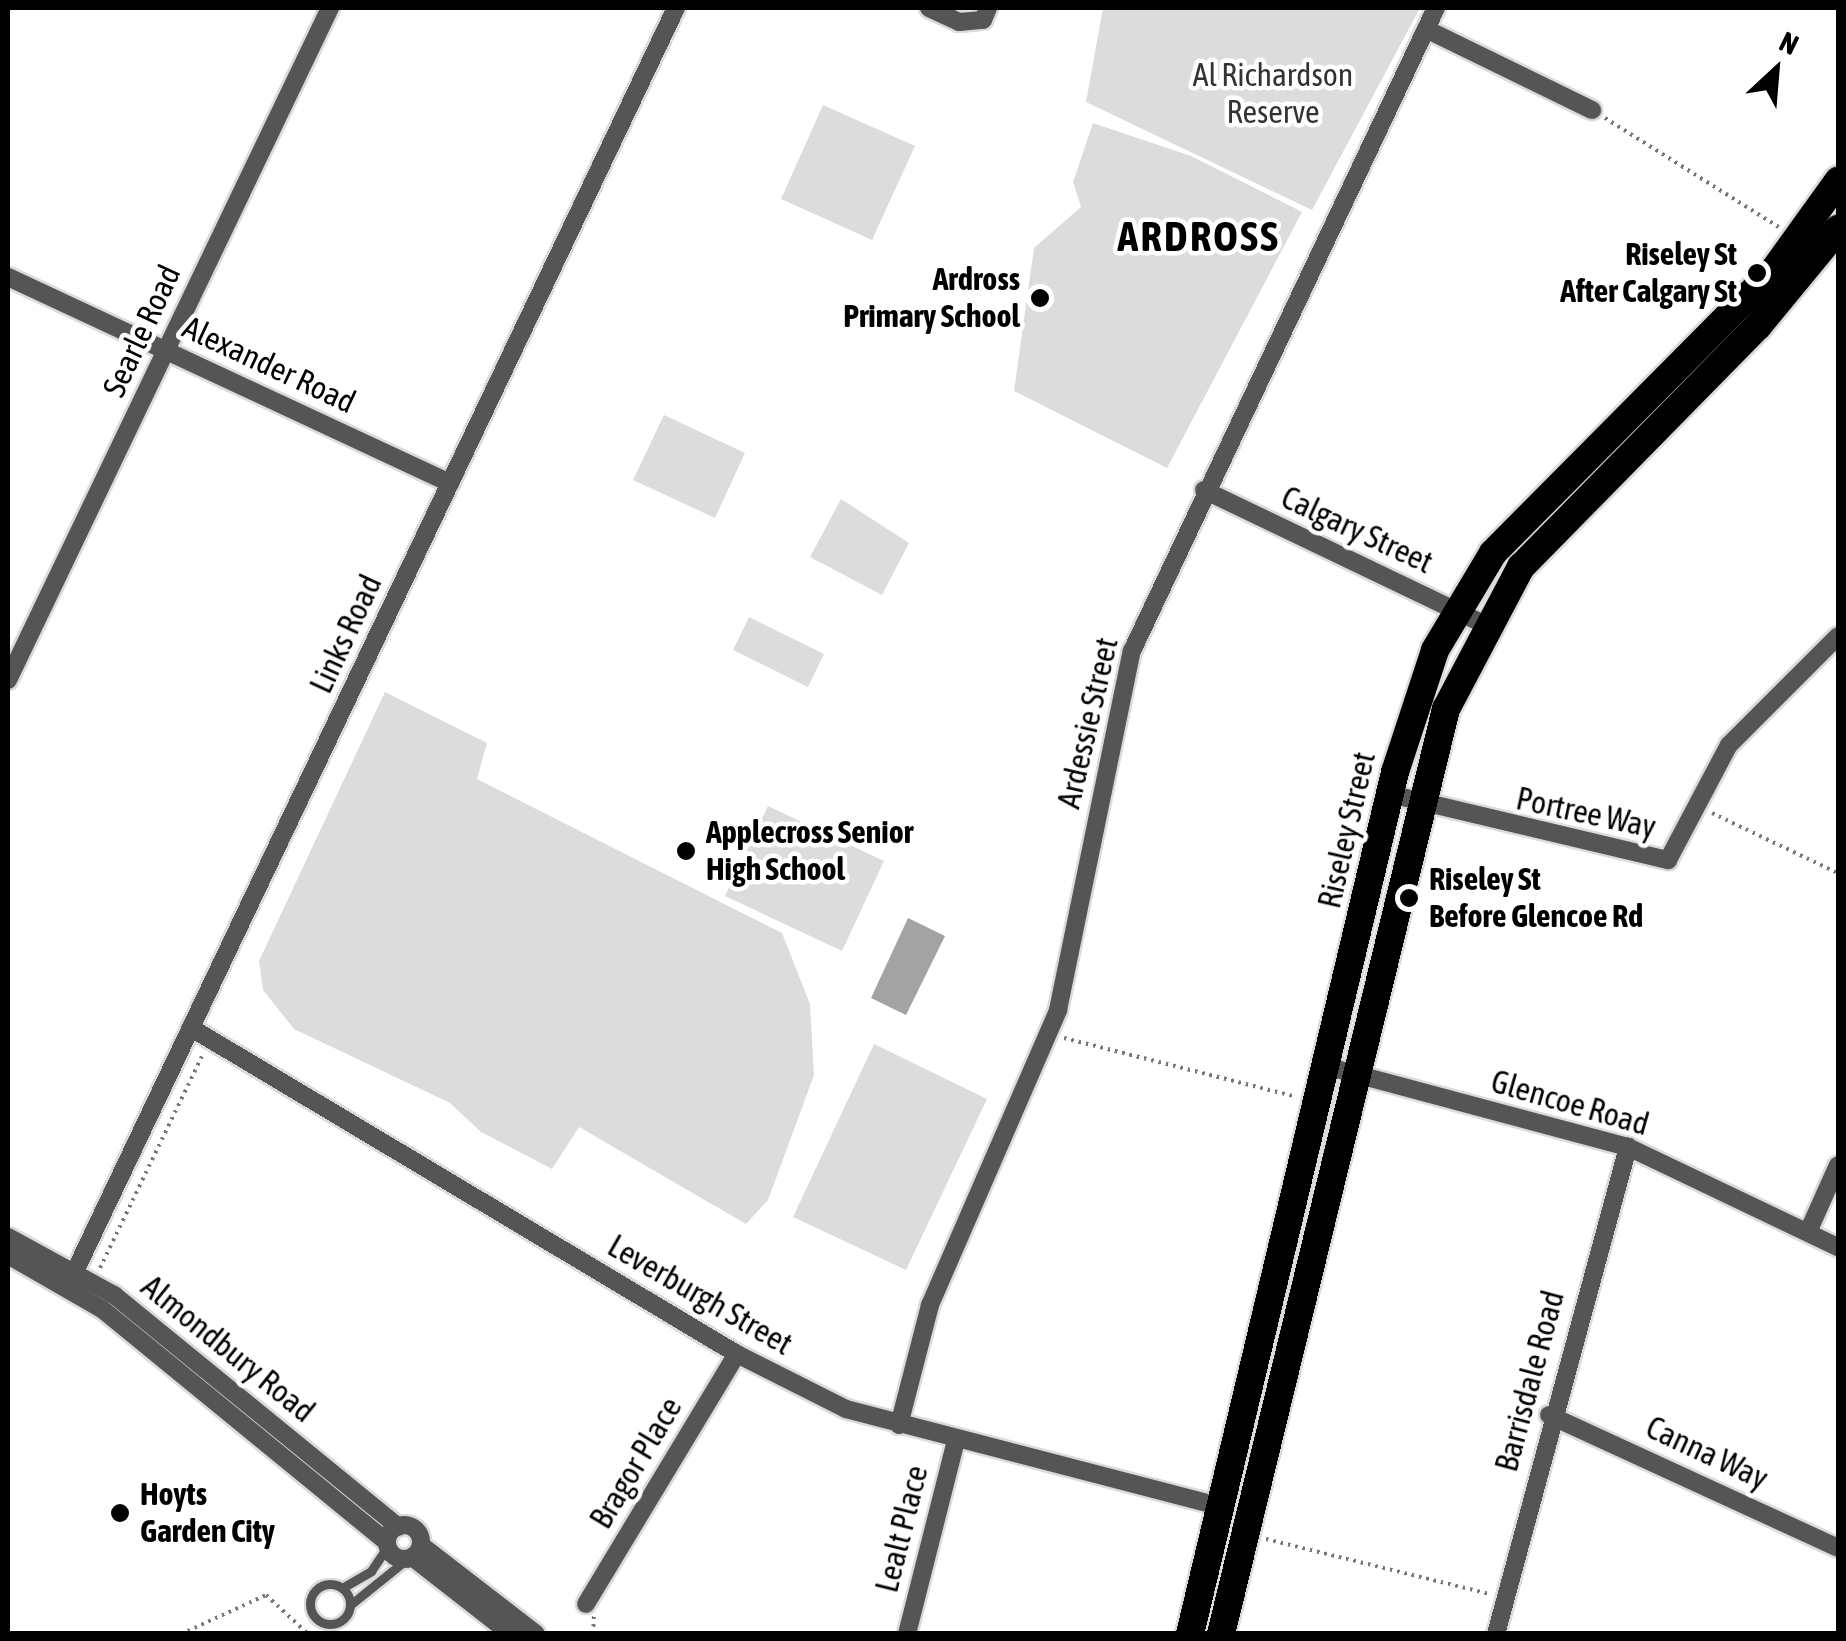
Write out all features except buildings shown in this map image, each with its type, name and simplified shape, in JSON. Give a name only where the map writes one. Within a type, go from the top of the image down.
[{"type":"highway","name":"Riseley Street","points":[[1221,1634],[1446,708],[1484,624],[1522,566],[1804,275],[1824,239],[1838,181]]},
{"type":"highway","name":"Riseley Street","points":[[1190,1634],[1329,1067],[1390,794],[1414,703],[1456,610],[1513,530],[1824,239]]},
{"type":"street","name":"Searle Road","points":[[8,680],[330,8]]},
{"type":"street","name":"Links Road","points":[[73,1277],[676,8]]},
{"type":"street","points":[[928,8],[959,22],[986,14]]},
{"type":"street","name":"Ardessie Street","points":[[899,1425],[930,1305],[1051,1032],[1125,674],[1204,490],[1436,8]]},
{"type":"street","points":[[1426,29],[1592,110]]},
{"type":"street","name":"Alexander Road","points":[[8,277],[450,483]]},
{"type":"street","name":"Calgary Street","points":[[1204,490],[1484,624]]},
{"type":"street","name":"Portree Way","points":[[1390,794],[1420,806],[1658,861],[1675,854],[1730,744],[1838,636]]},
{"type":"street","name":"Leverburgh Street","points":[[193,1030],[737,1354],[899,1425],[1222,1507]]},
{"type":"street","name":"Glencoe Road","points":[[1329,1067],[1628,1146],[1838,1247]]},
{"type":"street","name":"Barrisdale Road","points":[[1496,1634],[1549,1414],[1628,1146]]},
{"type":"street","points":[[1808,1232],[1838,1165]]},
{"type":"street","name":"Almondbury Road","points":[[8,1236],[73,1277],[391,1538]]},
{"type":"street","name":"Almondbury Road","points":[[8,1256],[94,1282],[391,1538]]},
{"type":"street","name":"Bragor Place","points":[[586,1604],[737,1354]]},
{"type":"street","name":"Canna Way","points":[[1549,1414],[1838,1548]]},
{"type":"street","name":"Lealt Place","points":[[907,1634],[956,1440]]},
{"type":"street","points":[[391,1538],[416,1530],[414,1554]]},
{"type":"street","points":[[391,1538],[536,1634]]},
{"type":"street","points":[[414,1554],[511,1634]]},
{"type":"lane","points":[[391,1538],[372,1571],[342,1588],[315,1590],[312,1612],[335,1623],[350,1605],[414,1554]]},
{"type":"lane","points":[[342,1588],[350,1605]]},
{"type":"path","points":[[1592,110],[1787,233],[1824,239]]},
{"type":"path","points":[[1699,807],[1838,873]]},
{"type":"path","points":[[1051,1032],[1306,1100]]},
{"type":"path","points":[[94,1282],[210,1040]]},
{"type":"path","points":[[1260,1538],[1504,1597]]},
{"type":"path","points":[[181,1634],[266,1595],[308,1634]]},
{"type":"green space","name":"Al Richardson Reserve","points":[[1103,8],[1420,8],[1312,210],[1086,102]]},
{"type":"green space","points":[[823,105],[915,146],[872,240],[781,199]]},
{"type":"green space","points":[[1093,123],[1191,156],[1302,212],[1167,468],[1014,391],[1034,248],[1081,207],[1073,182]]},
{"type":"green space","points":[[664,415],[745,453],[715,518],[633,480]]},
{"type":"green space","points":[[841,499],[909,543],[882,595],[810,557]]},
{"type":"green space","points":[[749,617],[824,654],[808,687],[733,650]]},
{"type":"green space","points":[[385,692],[487,743],[477,779],[782,933],[810,1004],[814,1075],[768,1200],[746,1224],[579,1127],[552,1169],[481,1132],[450,1103],[294,1029],[263,990],[259,961]]},
{"type":"green space","points":[[768,806],[884,861],[842,951],[725,896]]},
{"type":"green space","points":[[874,1044],[987,1099],[906,1270],[793,1217]]},
{"type":"shaded area","points":[[908,918],[945,936],[906,1015],[871,998]]},
{"type":"place","name":"Riseley St After Calgary St","points":[[1757,273]]},
{"type":"place","name":"Ardross Primary School","points":[[1040,298]]},
{"type":"place","name":"Applecross Senior High School","points":[[686,851]]},
{"type":"place","name":"Riseley St Before Glencoe Rd","points":[[1409,898]]},
{"type":"place","name":"Hoyts Garden City","points":[[120,1513]]},
{"type":"district","name":"ARDROSS","points":[[1199,236]]}]
